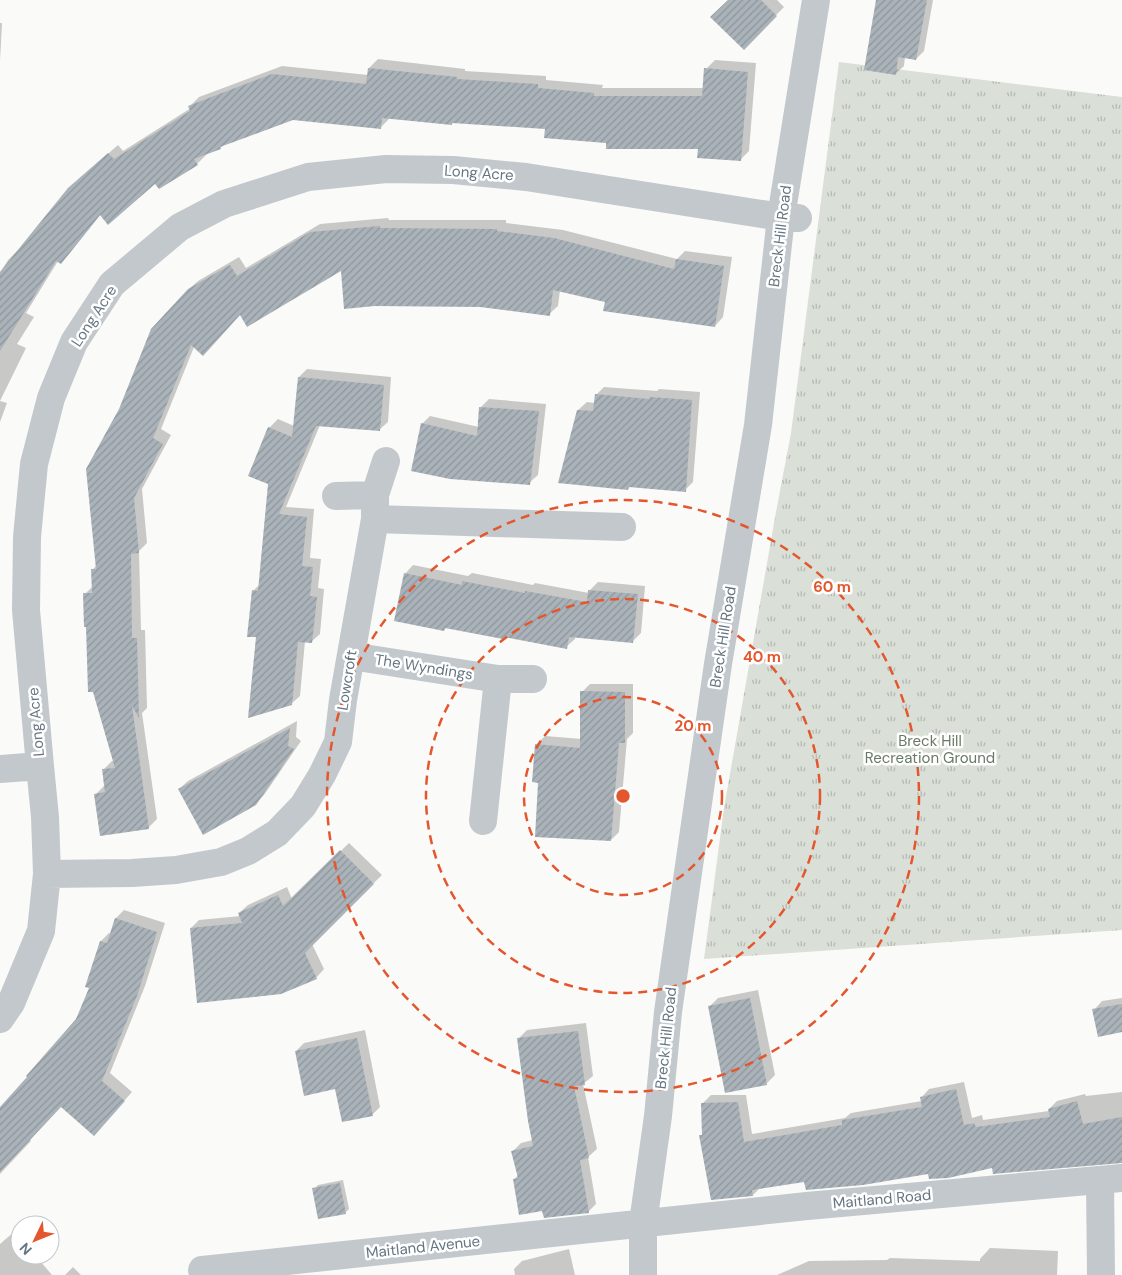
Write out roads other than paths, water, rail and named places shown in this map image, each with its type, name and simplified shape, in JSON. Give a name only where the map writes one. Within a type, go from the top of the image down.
[{"type":"street","name":"Breck Hill Road","points":[[642,1275],[643,1223],[658,1116],[668,1012],[712,703],[790,217],[816,0]]},
{"type":"street","name":"Long Acre","points":[[0,1020],[11,1003],[41,931],[47,874],[45,817],[26,610],[28,537],[34,464],[51,398],[74,342],[112,284],[180,227],[224,204],[308,177],[386,169],[453,170],[526,176],[790,217]]},
{"type":"street","name":"Lowcroft","points":[[47,874],[168,871],[221,862],[248,851],[277,833],[303,806],[322,775],[338,742],[375,507],[386,461]]},
{"type":"street","points":[[336,496],[375,507],[622,527]]},
{"type":"street","name":"The Wyndings","points":[[351,656],[498,679],[533,679]]},
{"type":"street","points":[[483,821],[498,679]]},
{"type":"street","points":[[0,769],[40,766]]},
{"type":"street","points":[[1101,1275],[1111,1179]]},
{"type":"street","name":"Maitland Road","points":[[643,1223],[807,1206],[1111,1179]]},
{"type":"street","name":"Maitland Avenue","points":[[202,1270],[643,1223]]},
{"type":"park label","name":"Breck Hill Recreation Ground","points":[[930,750]]}]
